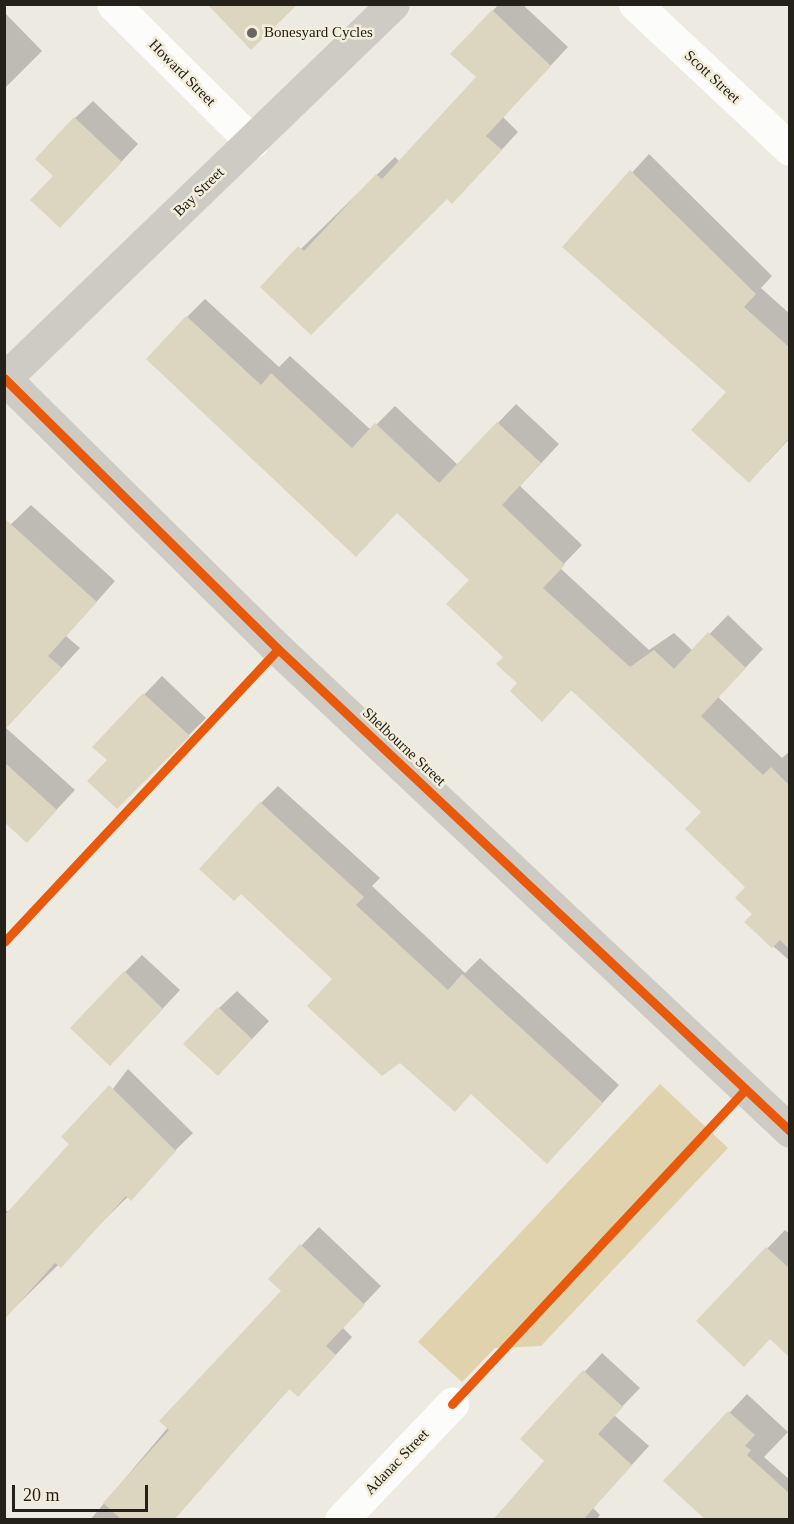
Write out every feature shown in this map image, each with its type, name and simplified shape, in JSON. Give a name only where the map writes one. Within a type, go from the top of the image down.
[{"type":"main road","name":"Bay Street","points":[[5,379],[393,4]]},
{"type":"main road","name":"Shelbourne Street","points":[[5,379],[278,649],[789,1131]]},
{"type":"street","name":"Howard Street","points":[[113,4],[252,142]]},
{"type":"street","name":"Scott Street","points":[[635,4],[789,149]]},
{"type":"street","name":"Adanac Street","points":[[342,1520],[453,1404]]},
{"type":"shaded area","points":[[660,1084],[728,1148],[541,1346],[495,1348],[462,1382],[418,1342]]},
{"type":"building","name":"Bonesyard Cycles","points":[[207,4],[298,4],[251,50]]},
{"type":"building","points":[[492,10],[551,66],[486,136],[502,150],[452,204],[447,199],[311,335],[260,287],[298,246],[304,251],[376,174],[382,179],[476,77],[450,54]]},
{"type":"building","points":[[74,117],[122,162],[60,228],[30,200],[53,176],[35,159]]},
{"type":"building","points":[[630,170],[756,294],[744,307],[789,347],[789,438],[749,483],[691,430],[726,392],[562,247]]},
{"type":"building","points":[[186,316],[261,385],[271,373],[352,448],[375,423],[439,483],[497,422],[541,463],[502,505],[565,565],[543,588],[630,667],[654,650],[674,669],[708,632],[746,668],[701,716],[763,775],[771,767],[789,785],[789,949],[780,940],[772,948],[744,922],[752,914],[735,898],[745,887],[685,829],[701,812],[571,690],[542,722],[510,691],[517,683],[496,664],[503,657],[446,604],[469,580],[397,513],[356,557],[146,359]]},
{"type":"building","points":[[4,518],[97,602],[48,656],[62,668],[4,730]]},
{"type":"building","points":[[143,693],[190,736],[117,809],[87,781],[107,760],[92,747]]},
{"type":"building","points":[[4,762],[57,810],[27,843],[4,822]]},
{"type":"building","points":[[260,802],[364,897],[356,905],[448,990],[462,974],[603,1103],[547,1164],[471,1094],[455,1112],[400,1063],[382,1076],[307,1006],[332,979],[241,894],[234,901],[199,869]]},
{"type":"building","points":[[124,971],[163,1009],[110,1066],[70,1028]]},
{"type":"building","points":[[218,1007],[252,1039],[218,1076],[183,1044]]},
{"type":"building","points":[[109,1085],[176,1151],[131,1201],[126,1196],[61,1268],[55,1263],[4,1320],[4,1216],[69,1144],[61,1137]]},
{"type":"building","points":[[300,1244],[365,1305],[326,1346],[336,1355],[298,1397],[289,1389],[174,1520],[122,1520],[103,1503],[169,1430],[159,1421],[281,1291],[268,1279]]},
{"type":"building","points":[[766,1247],[789,1268],[789,1357],[770,1339],[744,1367],[696,1321]]},
{"type":"building","points":[[583,1370],[623,1407],[598,1434],[632,1465],[583,1520],[493,1520],[544,1461],[520,1439]]},
{"type":"building","points":[[728,1411],[755,1435],[745,1446],[751,1450],[747,1455],[789,1493],[789,1520],[706,1520],[663,1481]]},
{"type":"cycle path","points":[[4,378],[278,649],[790,1131]]},
{"type":"cycle path","points":[[4,942],[278,649]]},
{"type":"cycle path","points":[[452,1404],[745,1090]]},
{"type":"place","name":"Bonesyard Cycles","points":[[252,33]]}]
